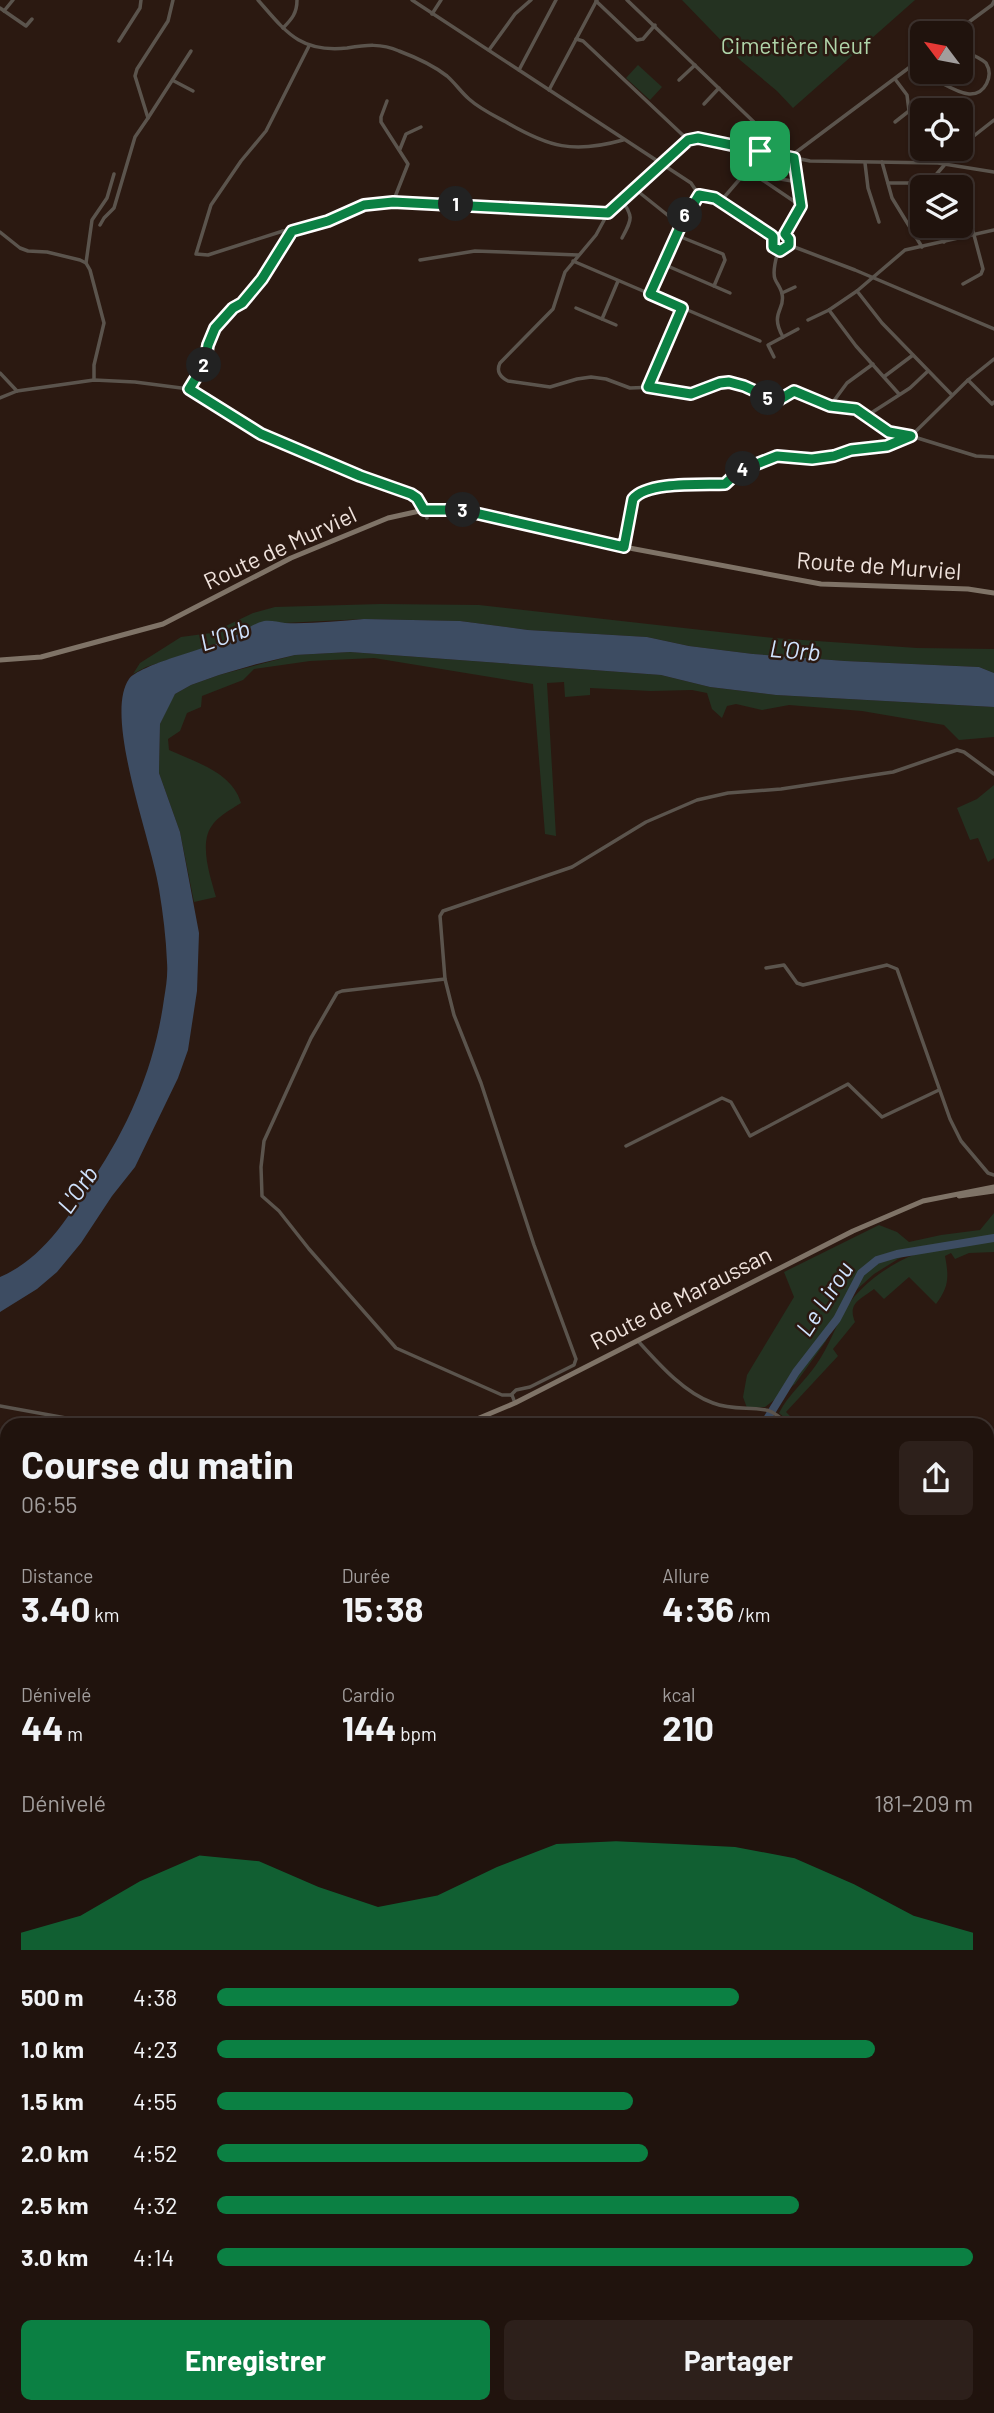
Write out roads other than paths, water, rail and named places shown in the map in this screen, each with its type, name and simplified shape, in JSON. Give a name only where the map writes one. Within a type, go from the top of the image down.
[{"type":"main road","name":"Route de Murviel","points":[[0,660],[41,657],[163,624],[291,558],[388,518],[424,510],[462,510],[624,547],[821,584],[968,589],[994,593]]},
{"type":"main road","name":"Route de Maraussan","points":[[479,1418],[515,1403],[843,1235],[915,1205],[994,1189]]},
{"type":"street","points":[[13,0],[2,9],[26,26],[32,19]]},
{"type":"street","points":[[119,41],[140,8],[141,0]]},
{"type":"street","points":[[148,118],[135,76],[169,21],[173,0]]},
{"type":"street","points":[[258,0],[283,28],[309,46],[332,49],[381,45],[431,66],[480,107],[535,139],[569,147],[625,139]]},
{"type":"street","points":[[283,28],[295,15],[298,9],[297,0]]},
{"type":"street","points":[[412,0],[691,183],[699,195],[712,197],[773,237]]},
{"type":"street","points":[[432,14],[441,0]]},
{"type":"street","points":[[489,50],[515,14],[530,0]]},
{"type":"street","points":[[519,70],[556,0]]},
{"type":"street","points":[[549,90],[596,0],[637,40],[643,39],[655,26]]},
{"type":"street","points":[[627,0],[759,128],[762,141],[760,151]]},
{"type":"street","points":[[968,21],[992,1]]},
{"type":"street","points":[[576,38],[583,41],[688,140]]},
{"type":"street","points":[[309,46],[266,131],[241,161],[211,205],[196,254],[208,255],[328,221],[364,205],[393,202],[608,213]]},
{"type":"street","points":[[100,225],[114,208],[135,137],[191,51]]},
{"type":"street","points":[[944,84],[965,94],[978,93],[989,85],[988,65],[973,56]]},
{"type":"street","points":[[680,80],[695,65]]},
{"type":"street","points":[[785,234],[801,206],[795,153],[910,67]]},
{"type":"street","points":[[895,79],[907,95],[909,111],[895,122]]},
{"type":"street","points":[[174,80],[193,91]]},
{"type":"street","points":[[704,104],[719,88]]},
{"type":"street","points":[[387,102],[381,122],[400,149],[408,168],[393,202]]},
{"type":"street","points":[[973,137],[994,120]]},
{"type":"street","points":[[400,149],[406,134],[421,127]]},
{"type":"street","points":[[609,143],[612,135],[610,130]]},
{"type":"street","points":[[994,172],[946,164],[801,159],[698,138],[688,140],[608,213],[596,235],[565,272],[553,309],[500,363],[499,374],[508,381],[540,387],[591,377],[606,379],[630,388],[648,387],[691,394],[729,382],[777,401],[794,391],[830,406],[850,407],[868,415],[889,432],[976,456],[994,457]]},
{"type":"street","points":[[801,159],[809,144]]},
{"type":"street","points":[[938,175],[948,161]]},
{"type":"street","points":[[882,162],[892,198],[922,247]]},
{"type":"street","points":[[865,163],[868,188],[879,222]]},
{"type":"street","points":[[720,202],[745,173],[798,182]]},
{"type":"street","points":[[94,380],[94,365],[104,323],[86,263],[92,220],[107,198],[114,174]]},
{"type":"street","points":[[753,174],[801,206]]},
{"type":"street","points":[[888,183],[910,184]]},
{"type":"street","points":[[635,189],[681,225]]},
{"type":"street","points":[[650,294],[676,234],[699,195]]},
{"type":"street","points":[[621,200],[631,214],[631,221],[622,238]]},
{"type":"street","points":[[962,284],[981,274],[983,269],[973,227]]},
{"type":"street","points":[[808,320],[858,291],[905,250],[994,230]]},
{"type":"street","points":[[189,389],[205,363],[215,328],[233,308],[242,303],[262,279],[292,231]]},
{"type":"street","points":[[0,232],[28,251],[47,252],[86,263]]},
{"type":"street","points":[[777,233],[785,234],[789,245],[783,251],[778,251],[772,245],[773,237],[777,233]]},
{"type":"street","points":[[676,234],[723,254],[725,260],[714,286]]},
{"type":"street","points":[[943,238],[944,242]]},
{"type":"street","points":[[789,245],[873,277],[994,329]]},
{"type":"street","points":[[420,260],[475,251],[578,255]]},
{"type":"street","points":[[778,251],[774,276],[782,293],[776,326],[783,337]]},
{"type":"street","points":[[573,261],[760,341]]},
{"type":"street","points":[[663,264],[730,293]]},
{"type":"street","points":[[602,319],[618,281]]},
{"type":"street","points":[[782,293],[794,286]]},
{"type":"street","points":[[858,291],[882,324],[952,395]]},
{"type":"street","points":[[576,308],[616,325]]},
{"type":"street","points":[[648,387],[682,308]]},
{"type":"street","points":[[829,310],[899,394]]},
{"type":"street","points":[[774,357],[768,345],[798,329]]},
{"type":"street","points":[[886,376],[912,355]]},
{"type":"street","points":[[624,547],[636,495],[668,486],[725,484],[739,471],[777,456],[812,459],[851,450],[887,446],[911,436],[968,380],[994,359]]},
{"type":"street","points":[[830,406],[847,383],[873,364]]},
{"type":"street","points":[[868,415],[928,371]]},
{"type":"street","points":[[0,373],[17,391]]},
{"type":"street","points":[[0,398],[17,391],[94,380],[189,389],[261,434],[360,476],[411,494],[417,498],[427,518]]},
{"type":"street","points":[[968,380],[993,404]]},
{"type":"street","points":[[445,979],[337,993],[312,1038],[264,1141],[262,1196],[279,1210],[309,1249],[397,1348],[502,1395],[510,1395],[574,1365],[576,1359],[534,1245],[481,1083],[454,1015],[445,979],[440,916],[443,911],[572,867],[646,822],[697,800],[728,793],[782,789],[893,772],[957,750],[964,752],[994,775]]},
{"type":"street","points":[[766,968],[784,965],[797,983],[803,985],[893,965],[913,1010],[939,1090],[961,1141],[988,1173],[994,1175]]},
{"type":"street","points":[[626,1146],[722,1098],[731,1102],[750,1136],[848,1084],[882,1117],[939,1090]]},
{"type":"street","points":[[638,1339],[680,1383],[697,1396],[713,1404],[734,1409],[769,1410],[779,1418]]},
{"type":"street","points":[[510,1395],[515,1403]]},
{"type":"street","points":[[0,1406],[66,1418]]},
{"type":"water","points":[[364,619],[460,621],[528,630],[647,637],[689,646],[753,654],[979,667],[994,673],[994,707],[776,695],[710,687],[661,675],[350,652],[295,655],[257,664],[191,685],[175,694],[160,724],[159,773],[180,832],[199,933],[197,991],[188,1050],[178,1078],[135,1167],[81,1243],[57,1272],[37,1289],[0,1312],[0,1277],[30,1259],[54,1235],[84,1193],[118,1137],[139,1093],[160,1023],[167,976],[165,935],[155,868],[125,749],[123,697],[129,679],[146,668],[227,640],[264,621],[305,623]]},
{"type":"waterway","name":"Le Lirou","points":[[768,1418],[796,1372],[837,1319],[861,1273],[877,1260],[897,1254],[994,1238]]},
{"type":"park label","name":"Cimetière Neuf","points":[[796,46]]},
{"type":"water label","name":"L'Orb","points":[[225,636]]},
{"type":"water label","name":"L'Orb","points":[[795,651]]},
{"type":"water label","name":"L'Orb","points":[[78,1190]]}]
